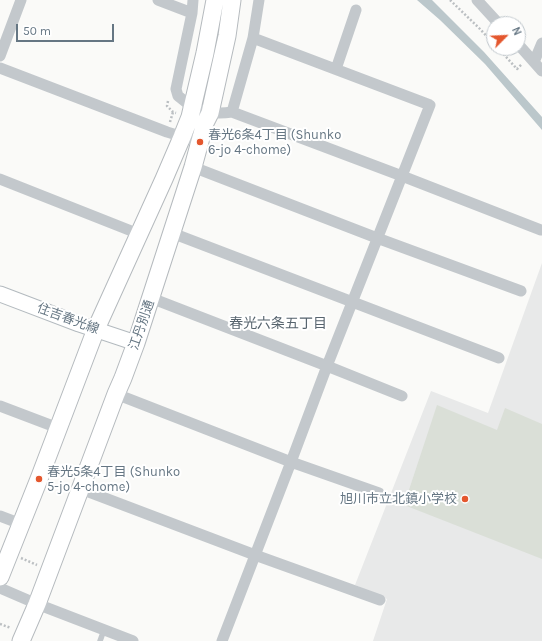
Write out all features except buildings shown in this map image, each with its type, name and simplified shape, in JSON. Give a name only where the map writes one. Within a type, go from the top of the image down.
[{"type":"main road","points":[[0,577],[96,329],[139,234],[174,135],[193,107],[215,0]]},
{"type":"main road","name":"江丹別通","points":[[21,641],[37,604],[123,378],[151,298],[210,113],[232,0]]},
{"type":"street","points":[[0,56],[22,0]]},
{"type":"street","points":[[158,0],[192,13]]},
{"type":"street","points":[[193,0],[192,13],[176,89],[178,96],[193,107],[210,113],[232,112],[541,230]]},
{"type":"street","points":[[232,112],[253,38],[259,0]]},
{"type":"street","points":[[477,0],[492,16]]},
{"type":"street","points":[[336,69],[356,10]]},
{"type":"street","points":[[222,641],[254,555],[292,462],[327,366],[430,105],[253,38]]},
{"type":"street","points":[[532,60],[542,43]]},
{"type":"street","points":[[526,53],[542,71]]},
{"type":"street","points":[[0,68],[174,135],[200,142]]},
{"type":"street","points":[[193,167],[377,238],[521,291]]},
{"type":"street","points":[[0,179],[139,234]]},
{"type":"street","points":[[172,233],[499,358]]},
{"type":"street","name":"住吉春光線","points":[[0,294],[79,324],[136,343]]},
{"type":"street","points":[[151,298],[402,396]]},
{"type":"street","points":[[116,394],[292,462],[379,493]]},
{"type":"street","points":[[0,406],[58,428]]},
{"type":"street","points":[[80,490],[380,600]]},
{"type":"street","points":[[0,516],[21,524]]},
{"type":"street","points":[[0,588],[133,641]]},
{"type":"lane","points":[[100,641],[104,630]]},
{"type":"path","points":[[450,0],[486,35]]},
{"type":"path","points":[[506,56],[518,69],[532,60]]},
{"type":"path","points":[[174,135],[178,96]]},
{"type":"path","points":[[10,553],[49,570]]},
{"type":"shaded area","points":[[417,0],[432,0],[484,52],[542,117],[542,130],[485,64]]},
{"type":"shaded area","name":"旭川市立北鎮小学校","points":[[542,263],[542,641],[373,641],[387,599],[355,585],[431,391],[488,413]]},
{"type":"shaded area","points":[[437,405],[497,430],[505,408],[542,424],[542,559],[404,505]]},
{"type":"place","name":"春光6条4丁目 (Shunko 6-jo 4-chome)","points":[[200,142]]},
{"type":"place","name":"春光5条4丁目 (Shunko 5-jo 4-chome)","points":[[39,479]]},
{"type":"place","name":"旭川市立北鎮小学校","points":[[465,499]]},
{"type":"district","name":"春光六条五丁目","points":[[278,324]]}]
